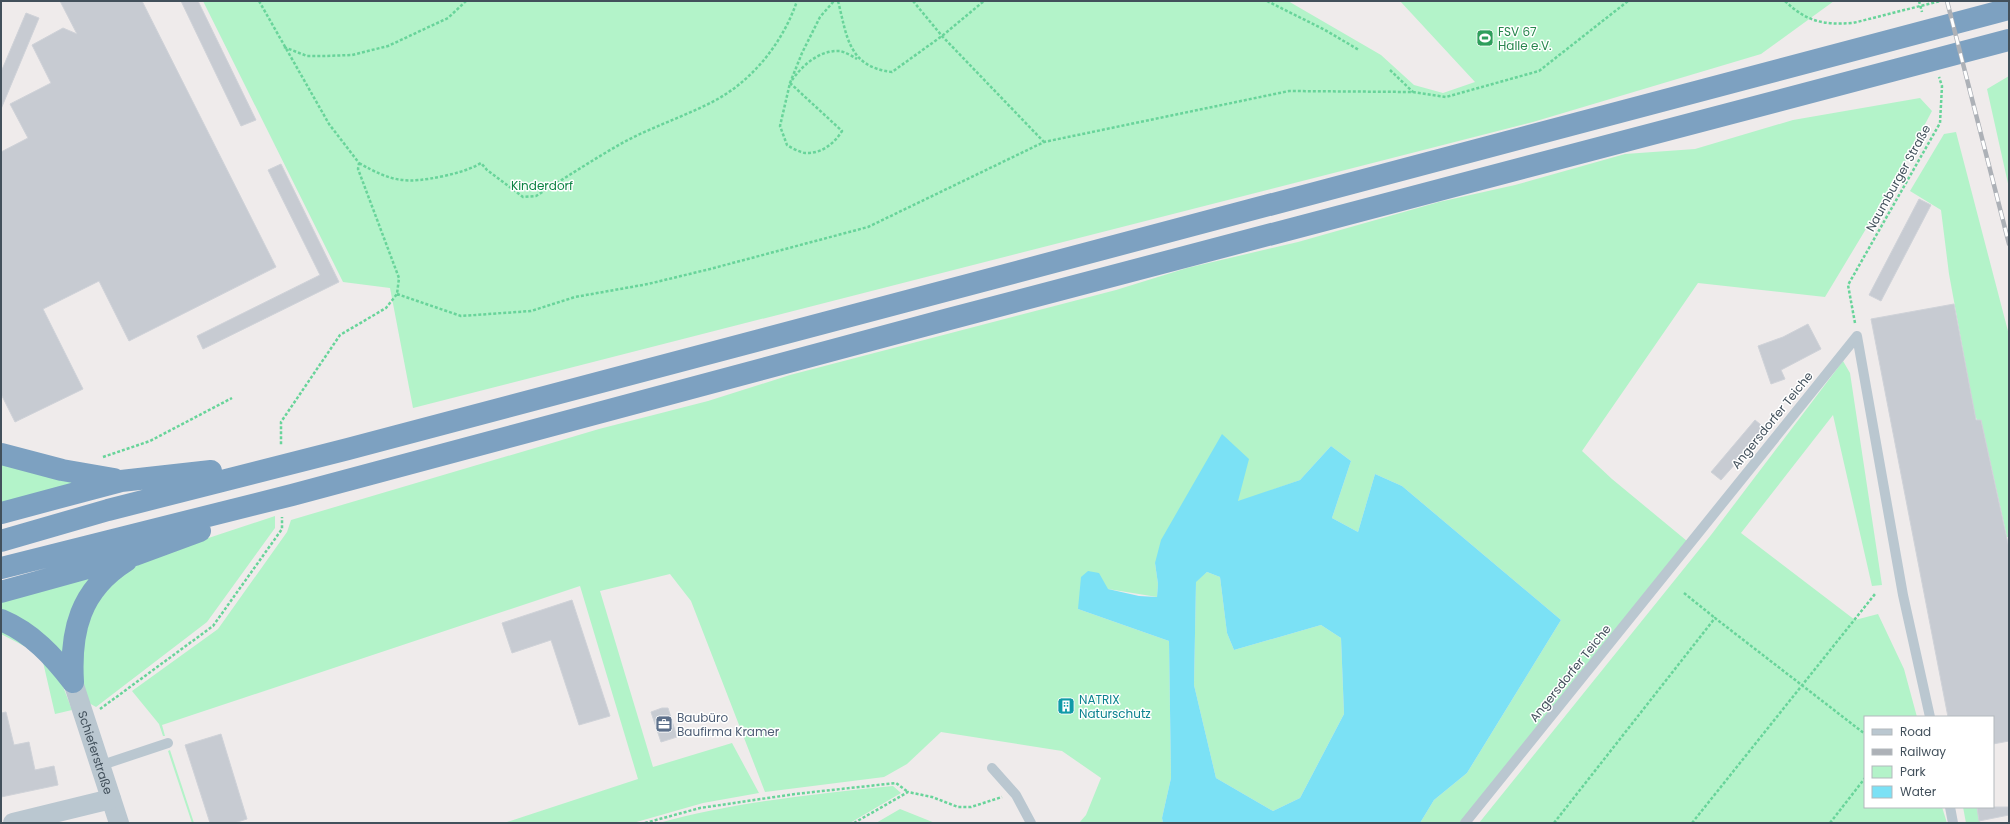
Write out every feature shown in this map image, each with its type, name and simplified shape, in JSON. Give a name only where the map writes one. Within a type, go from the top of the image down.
[{"type":"highway","points":[[1976,18],[2009,2]]},
{"type":"highway","points":[[1,541],[289,457],[2009,9]]},
{"type":"highway","points":[[1,568],[263,502],[957,317],[1930,66],[2009,40]]},
{"type":"highway","points":[[1985,47],[2009,46]]},
{"type":"highway","points":[[1,454],[62,470],[121,481]]},
{"type":"highway","points":[[1,513],[121,481],[185,475],[289,457]]},
{"type":"highway","points":[[1,592],[135,555],[204,529],[263,502]]},
{"type":"highway","points":[[73,682],[72,646],[75,631],[85,603],[104,577],[115,567],[135,555]]},
{"type":"highway","points":[[1,620],[28,635],[43,647],[73,682]]},
{"type":"street","name":"Schieferstraße","points":[[73,682],[118,823]]},
{"type":"street","points":[[13,823],[111,799]]},
{"type":"lane","points":[[1857,336],[1903,594],[1930,716]]},
{"type":"lane","name":"Angersdorfer Teiche","points":[[1466,823],[1857,336]]},
{"type":"lane","points":[[99,766],[168,743]]},
{"type":"lane","points":[[992,768],[1014,793],[1031,823]]},
{"type":"lane","points":[[1950,808],[1953,823]]},
{"type":"path","points":[[259,1],[329,124],[359,163],[393,179],[410,182],[469,170],[481,163],[487,170],[523,196],[536,196],[625,142],[716,100],[738,85],[772,50],[779,40],[797,1]]},
{"type":"path","points":[[284,47],[307,56],[325,56],[352,54],[388,46],[448,18],[466,1]]},
{"type":"path","points":[[790,83],[842,131],[836,140],[825,149],[804,153],[787,145],[780,126],[790,83],[802,53],[820,17],[834,1]]},
{"type":"path","points":[[838,1],[849,43],[858,59]]},
{"type":"path","points":[[913,1],[942,36],[1044,142]]},
{"type":"path","points":[[790,83],[800,69],[815,58],[826,53],[840,51],[884,71],[892,72],[942,36],[984,1]]},
{"type":"path","points":[[1267,1],[1325,30],[1359,50]]},
{"type":"path","points":[[396,294],[461,316],[531,310],[575,297],[648,284],[868,227],[1044,142],[1289,91],[1413,92],[1446,97],[1539,71],[1628,1]]},
{"type":"path","points":[[1785,1],[1798,13],[1810,20],[1839,24],[1853,23],[1940,1]]},
{"type":"path","points":[[1919,1],[1923,16]]},
{"type":"path","name":"Naumburger Straße","points":[[1857,336],[1848,286],[1940,123],[1942,86],[1930,66]]},
{"type":"path","points":[[1390,70],[1413,92]]},
{"type":"path","points":[[289,457],[281,422],[340,335],[386,308],[396,294],[399,278],[358,169],[359,163]]},
{"type":"path","points":[[101,458],[150,441],[232,398]]},
{"type":"path","points":[[83,715],[98,710],[213,626],[282,529],[282,514]]},
{"type":"path","points":[[1684,593],[1864,733]]},
{"type":"path","points":[[1692,823],[1875,594]]},
{"type":"path","points":[[1554,823],[1715,618]]},
{"type":"path","points":[[1830,823],[1864,779]]},
{"type":"path","points":[[645,823],[700,808],[795,794],[896,783],[908,792],[932,797],[958,807],[971,807],[1014,793]]},
{"type":"path","points":[[854,823],[908,792]]},
{"type":"green space","name":"Kinderdorf","points":[[203,1],[1288,1],[1381,55],[1414,85],[1443,93],[1475,82],[1400,1],[1834,1],[1761,54],[1533,122],[413,408],[390,288],[343,282]]},
{"type":"green space","points":[[2009,76],[2009,188],[1987,89]]},
{"type":"green space","points":[[1920,98],[1932,111],[1893,184],[1825,297],[1698,283],[1582,451],[1612,479],[1687,541],[1461,823],[1420,823],[1434,800],[1467,773],[1561,620],[1402,486],[1375,474],[1358,532],[1332,518],[1351,461],[1331,446],[1300,480],[1238,502],[1155,563],[1158,584],[1157,597],[1108,589],[1078,609],[1169,641],[1171,778],[1162,818],[1163,823],[1079,823],[1086,815],[1101,778],[1062,751],[941,732],[907,764],[884,777],[765,792],[691,601],[670,574],[600,591],[653,767],[732,743],[759,793],[703,803],[633,823],[504,823],[638,779],[580,586],[162,725],[165,736],[163,736],[159,724],[132,691],[218,629],[287,532],[291,520],[599,429],[708,401],[790,375],[1116,290],[1187,268],[1298,242],[1439,202],[1515,185],[1625,154],[1695,149],[1793,120]]},
{"type":"green space","points":[[1956,132],[2009,335],[2009,537],[2007,537],[1981,420],[1977,420],[1975,415],[1949,274],[1941,210],[1910,191],[1944,134]]},
{"type":"green space","points":[[1843,361],[1850,373],[1882,585],[1872,586],[1833,415],[1741,533],[1855,620],[1878,614],[1904,669],[1917,716],[1864,716],[1864,808],[1942,808],[1947,823],[1479,823],[1711,535]]},
{"type":"green space","points":[[1,463],[86,484],[1,507]]},
{"type":"green space","points":[[275,516],[275,528],[207,622],[96,707],[89,703],[81,675],[79,657],[97,595],[142,560]]},
{"type":"green space","points":[[98,571],[66,662],[1,613],[1,597]]},
{"type":"green space","points":[[1207,572],[1220,577],[1227,633],[1234,650],[1321,625],[1341,638],[1344,714],[1300,798],[1273,811],[1216,778],[1194,685],[1196,581]]},
{"type":"green space","points":[[1,627],[20,636],[61,681],[72,710],[55,714],[43,662],[26,647],[1,634]]},
{"type":"green space","points":[[170,750],[194,823],[192,823],[168,751]]},
{"type":"green space","points":[[893,786],[901,793],[850,823],[659,823],[717,809],[746,804]]},
{"type":"green space","points":[[1963,808],[1977,808],[1980,823],[1966,823]]},
{"type":"green space","points":[[900,809],[935,823],[876,823]]},
{"type":"water","points":[[1222,434],[1249,459],[1238,501],[1300,480],[1331,446],[1351,461],[1332,518],[1358,532],[1375,474],[1402,486],[1561,620],[1467,773],[1434,800],[1420,823],[1163,823],[1162,818],[1171,778],[1169,641],[1078,609],[1081,577],[1088,571],[1099,573],[1108,589],[1139,596],[1157,597],[1158,584],[1155,563],[1161,540]],"holes":[[[1207,572],[1220,577],[1227,633],[1234,650],[1321,625],[1341,638],[1344,714],[1300,798],[1273,811],[1216,778],[1194,685],[1196,582]]]},
{"type":"building","points":[[60,1],[142,1],[276,267],[129,341],[99,281],[43,309],[83,389],[15,422],[1,394],[1,152],[28,138],[10,104],[51,83],[32,45],[63,28],[77,34]]},
{"type":"building","points":[[181,1],[198,1],[256,120],[241,126]]},
{"type":"building","points":[[26,13],[39,18],[1,109],[1,72]]},
{"type":"building","points":[[281,164],[339,282],[203,349],[197,336],[320,275],[268,170]]},
{"type":"building","points":[[1919,199],[1931,205],[1881,301],[1869,295]]},
{"type":"building","points":[[1954,304],[1976,420],[1981,420],[2009,548],[2009,741],[1994,744],[1994,716],[1948,716],[1871,319]]},
{"type":"building","points":[[1808,324],[1821,349],[1781,370],[1785,379],[1771,384],[1758,346],[1783,337]]},
{"type":"building","points":[[1755,420],[1766,429],[1721,480],[1711,472]]},
{"type":"building","points":[[572,600],[610,716],[579,725],[551,640],[512,653],[502,623]]},
{"type":"building","name":"Baubüro Baufirma Kramer","points":[[662,708],[668,708],[677,737],[661,742],[651,712]]},
{"type":"building","points":[[6,712],[14,745],[29,742],[35,770],[54,766],[58,785],[1,797],[1,713]]},
{"type":"building","points":[[221,734],[247,819],[234,823],[210,823],[185,745]]},
{"type":"building","points":[[2009,807],[2009,815],[1979,821],[1977,808]]},
{"type":"railway","points":[[1947,1],[2009,244]]},
{"type":"place","name":"FSV 67 Halle e.V.","points":[[1485,38]]},
{"type":"place","name":"NATRIX Naturschutz","points":[[1066,706]]},
{"type":"place","name":"Baubüro Baufirma Kramer","points":[[664,724]]}]
